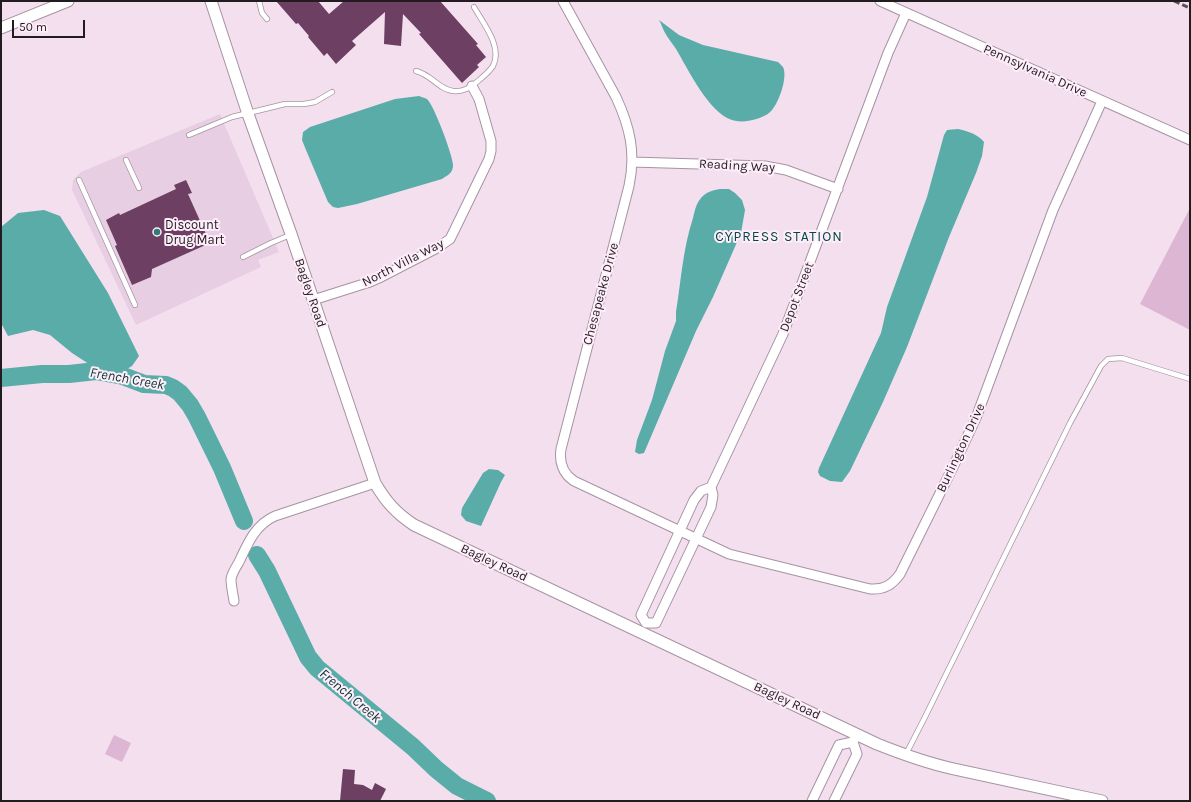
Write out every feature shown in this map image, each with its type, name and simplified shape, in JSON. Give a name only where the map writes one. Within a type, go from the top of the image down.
[{"type":"street","points":[[1,28],[68,1]]},
{"type":"street","name":"Bagley Road","points":[[211,1],[248,114],[291,234],[375,483],[383,497],[394,510],[414,525],[644,628],[854,738],[934,765],[1102,801]]},
{"type":"street","name":"Chesapeake Drive","points":[[563,1],[622,110],[630,136],[632,162],[629,186],[566,430],[560,460],[565,473],[574,481],[680,531]]},
{"type":"street","name":"Pennsylvania Drive","points":[[880,1],[1190,140]]},
{"type":"street","name":"Depot Street","points":[[644,628],[656,623],[712,504],[713,495],[711,487],[783,334],[888,52],[906,13]]},
{"type":"street","name":"North Villa Way","points":[[313,300],[379,278],[437,248],[450,239],[491,151],[491,141],[478,99],[472,86]]},
{"type":"street","name":"Burlington Drive","points":[[680,531],[738,557],[870,589],[880,589],[892,583],[903,569],[976,418],[1053,210],[1102,101]]},
{"type":"street","name":"Reading Way","points":[[632,162],[766,166],[786,170],[838,188]]},
{"type":"street","points":[[234,601],[232,576],[249,540],[261,525],[275,516],[375,483]]},
{"type":"street","points":[[644,628],[641,615],[696,496],[701,491],[711,487]]},
{"type":"street","points":[[812,801],[839,745],[854,738],[857,754],[834,801]]},
{"type":"lane","points":[[259,1],[262,13],[267,19]]},
{"type":"lane","points":[[416,71],[426,74],[447,90],[463,91],[472,86],[490,70],[495,61],[496,49],[492,38],[474,8]]},
{"type":"lane","points":[[188,135],[232,117],[285,104],[304,104],[315,102],[332,92]]},
{"type":"lane","points":[[126,160],[139,188]]},
{"type":"lane","points":[[79,180],[135,305]]},
{"type":"lane","points":[[243,257],[291,234]]},
{"type":"lane","points":[[905,755],[1070,423],[1101,366],[1108,359],[1122,358],[1190,379]]},
{"type":"shaded area","points":[[659,20],[679,35],[703,45],[778,62],[783,67],[784,83],[780,96],[772,110],[764,116],[748,121],[732,120],[723,116],[707,100],[665,33]]},
{"type":"shaded area","points":[[419,96],[427,99],[438,120],[447,142],[452,160],[453,168],[451,172],[442,179],[357,204],[338,208],[333,207],[328,202],[302,140],[303,132],[310,127],[395,99]]},
{"type":"shaded area","points":[[220,114],[279,252],[258,260],[261,267],[136,325],[72,190],[73,180],[81,172]]},
{"type":"shaded area","points":[[958,129],[976,135],[984,142],[982,156],[976,173],[949,237],[907,347],[883,402],[850,471],[842,482],[830,481],[820,476],[818,472],[819,468],[881,333],[887,307],[927,197],[944,135],[947,130]]},
{"type":"shaded area","points":[[720,189],[729,189],[742,200],[745,210],[741,233],[713,297],[696,331],[644,453],[639,454],[635,452],[637,440],[652,400],[665,351],[676,321],[685,253],[695,210],[701,198],[705,194]]},
{"type":"shaded area","points":[[1190,208],[1190,330],[1140,304]]},
{"type":"shaded area","points":[[44,210],[60,216],[108,293],[139,356],[132,366],[122,372],[92,366],[72,353],[50,335],[33,330],[8,336],[1,323],[1,227],[18,213]]},
{"type":"shaded area","points":[[489,469],[498,470],[505,475],[481,526],[466,521],[461,515],[462,508],[483,473]]},
{"type":"shaded area","points":[[114,735],[131,743],[122,762],[105,754]]},
{"type":"building","points":[[276,1],[318,1],[329,14],[344,1],[440,1],[478,44],[476,45],[486,57],[477,65],[479,67],[462,83],[419,34],[421,33],[403,14],[401,46],[384,44],[385,12],[352,41],[356,45],[336,64],[327,53],[324,56],[298,23],[296,24]]},
{"type":"building","points":[[186,180],[192,193],[188,194],[210,243],[152,269],[151,277],[132,285],[115,246],[117,245],[106,220],[176,189],[174,185]]},
{"type":"building","points":[[343,769],[355,770],[354,784],[363,785],[372,790],[375,783],[386,789],[380,801],[340,801]]},
{"type":"waterway","name":"French Creek","points":[[1,378],[96,371],[123,376],[144,384],[166,385],[173,388],[180,393],[190,405],[197,417],[222,468],[244,521]]},
{"type":"waterway","name":"French Creek","points":[[257,555],[267,571],[308,657],[317,668],[413,747],[436,769],[457,786],[487,801]]},
{"type":"railway","points":[[1174,1],[1190,8]]},
{"type":"place","name":"Discount Drug Mart","points":[[157,232]]},
{"type":"district","name":"CYPRESS STATION","points":[[779,237]]}]
